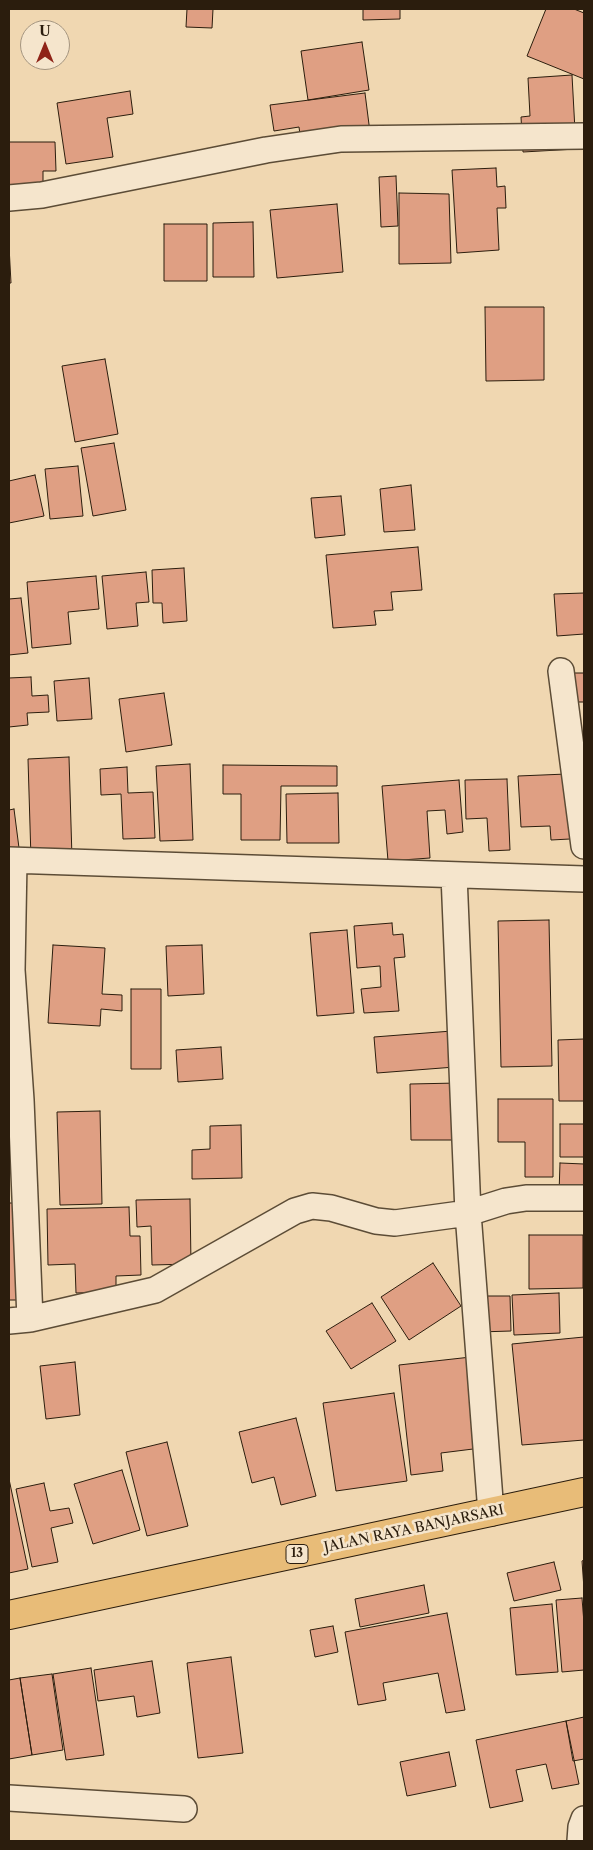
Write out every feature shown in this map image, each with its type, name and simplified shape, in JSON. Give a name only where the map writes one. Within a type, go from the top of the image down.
[{"type":"highway","name":"JALAN RAYA BANJARSARI","points":[[9,1615],[584,1492]]},
{"type":"street","points":[[9,198],[42,195],[266,150],[341,139],[584,136]]},
{"type":"street","points":[[561,671],[584,846]]},
{"type":"street","points":[[584,879],[12,861],[12,970],[21,1100],[19,1320],[155,1290],[295,1211],[312,1206],[332,1208],[376,1221],[395,1223],[468,1213],[526,1198],[584,1198]]},
{"type":"street","points":[[454,875],[468,1213],[491,1513]]},
{"type":"street","points":[[9,1798],[184,1808]]},
{"type":"building","points":[[187,9],[213,9],[212,28],[186,27]]},
{"type":"building","points":[[363,9],[400,9],[400,19],[363,20]]},
{"type":"building","points":[[546,9],[574,9],[584,13],[584,79],[527,56]]},
{"type":"building","points":[[362,42],[369,90],[308,100],[301,51]]},
{"type":"building","points":[[572,75],[576,149],[523,152],[521,117],[530,116],[528,78]]},
{"type":"building","points":[[130,91],[133,114],[107,118],[113,157],[66,164],[57,103]]},
{"type":"building","points":[[365,93],[372,148],[303,157],[299,127],[274,131],[270,105]]},
{"type":"building","points":[[9,142],[55,142],[56,171],[43,171],[43,191],[9,192]]},
{"type":"building","points":[[496,168],[497,187],[505,186],[506,208],[497,208],[499,250],[457,253],[452,170]]},
{"type":"building","points":[[396,176],[398,226],[381,227],[379,177]]},
{"type":"building","points":[[399,193],[449,194],[451,263],[399,264]]},
{"type":"building","points":[[337,204],[343,272],[277,278],[270,210]]},
{"type":"building","points":[[253,222],[254,277],[213,277],[213,223]]},
{"type":"building","points":[[164,224],[207,224],[207,281],[164,281]]},
{"type":"building","points":[[9,246],[11,283],[9,283]]},
{"type":"building","points":[[485,307],[544,307],[544,380],[486,381]]},
{"type":"building","points":[[105,359],[118,434],[75,442],[62,366]]},
{"type":"building","points":[[114,443],[126,510],[93,516],[81,448]]},
{"type":"building","points":[[78,466],[83,516],[50,519],[45,469]]},
{"type":"building","points":[[35,475],[44,516],[9,523],[9,481]]},
{"type":"building","points":[[411,485],[415,530],[384,532],[380,489]]},
{"type":"building","points":[[341,496],[345,535],[315,538],[311,498]]},
{"type":"building","points":[[418,547],[422,590],[391,592],[393,610],[374,611],[376,625],[333,628],[326,555]]},
{"type":"building","points":[[184,568],[187,621],[163,623],[162,603],[153,603],[152,570]]},
{"type":"building","points":[[146,572],[149,602],[136,603],[138,626],[107,629],[102,576]]},
{"type":"building","points":[[96,576],[99,609],[68,612],[71,644],[32,648],[27,582]]},
{"type":"building","points":[[584,593],[584,634],[557,636],[554,594]]},
{"type":"building","points":[[21,598],[28,653],[9,655],[9,599]]},
{"type":"building","points":[[573,673],[584,673],[584,702],[573,702]]},
{"type":"building","points":[[31,677],[32,696],[48,695],[49,712],[27,713],[28,725],[9,727],[9,678]]},
{"type":"building","points":[[89,678],[92,719],[57,721],[54,681]]},
{"type":"building","points":[[164,693],[172,745],[126,752],[119,699]]},
{"type":"building","points":[[69,757],[72,858],[31,859],[28,759]]},
{"type":"building","points":[[190,764],[193,840],[160,841],[156,766]]},
{"type":"building","points":[[223,765],[337,766],[337,786],[281,786],[280,840],[241,840],[241,794],[223,794]]},
{"type":"building","points":[[127,767],[128,793],[153,792],[155,838],[123,839],[121,794],[101,795],[100,769]]},
{"type":"building","points":[[567,774],[570,839],[551,840],[550,826],[521,827],[518,776]]},
{"type":"building","points":[[507,779],[510,850],[489,851],[487,818],[466,819],[465,780]]},
{"type":"building","points":[[459,780],[463,832],[447,834],[445,810],[427,811],[430,858],[388,861],[382,786]]},
{"type":"building","points":[[338,793],[339,843],[287,843],[286,794]]},
{"type":"building","points":[[14,809],[19,848],[9,849],[9,810]]},
{"type":"building","points":[[549,920],[552,1066],[501,1067],[498,921]]},
{"type":"building","points":[[392,923],[393,935],[403,934],[405,957],[394,958],[399,1011],[364,1013],[361,989],[381,987],[380,966],[357,968],[354,926]]},
{"type":"building","points":[[347,930],[354,1013],[317,1016],[310,933]]},
{"type":"building","points":[[53,945],[105,948],[102,994],[122,995],[122,1011],[101,1009],[100,1026],[48,1023]]},
{"type":"building","points":[[202,945],[204,994],[168,996],[166,946]]},
{"type":"building","points":[[131,989],[161,989],[161,1069],[131,1069]]},
{"type":"building","points":[[452,1031],[455,1067],[377,1073],[374,1037]]},
{"type":"building","points":[[584,1039],[584,1101],[559,1101],[558,1040]]},
{"type":"building","points":[[221,1047],[223,1079],[178,1082],[176,1050]]},
{"type":"building","points":[[458,1083],[459,1140],[411,1140],[410,1084]]},
{"type":"building","points":[[498,1099],[553,1099],[553,1177],[525,1177],[525,1142],[498,1142]]},
{"type":"building","points":[[100,1111],[102,1204],[60,1205],[57,1112]]},
{"type":"building","points":[[560,1124],[584,1124],[584,1157],[560,1157]]},
{"type":"building","points":[[241,1125],[242,1178],[192,1179],[192,1150],[210,1149],[210,1126]]},
{"type":"building","points":[[560,1163],[584,1164],[584,1194],[559,1194]]},
{"type":"building","points":[[190,1199],[191,1264],[152,1265],[151,1226],[137,1227],[136,1200]]},
{"type":"building","points":[[9,1203],[15,1203],[17,1300],[9,1300]]},
{"type":"building","points":[[129,1207],[130,1236],[140,1236],[141,1275],[116,1276],[116,1292],[76,1293],[75,1264],[48,1265],[47,1209]]},
{"type":"building","points":[[529,1235],[583,1235],[583,1288],[529,1289]]},
{"type":"building","points":[[433,1263],[461,1306],[409,1340],[381,1297]]},
{"type":"building","points":[[559,1293],[560,1333],[514,1335],[512,1295]]},
{"type":"building","points":[[478,1296],[510,1296],[511,1331],[479,1332]]},
{"type":"building","points":[[372,1303],[396,1341],[351,1369],[326,1331]]},
{"type":"building","points":[[584,1337],[584,1440],[522,1445],[512,1344]]},
{"type":"building","points":[[471,1357],[481,1448],[441,1453],[443,1471],[411,1475],[399,1365]]},
{"type":"building","points":[[75,1362],[80,1415],[46,1419],[40,1366]]},
{"type":"building","points":[[394,1393],[407,1481],[336,1491],[323,1403]]},
{"type":"building","points":[[296,1418],[316,1496],[281,1505],[274,1477],[252,1483],[239,1432]]},
{"type":"building","points":[[167,1442],[188,1526],[147,1536],[126,1452]]},
{"type":"building","points":[[122,1470],[140,1530],[93,1544],[74,1484]]},
{"type":"building","points":[[9,1479],[28,1569],[9,1573]]},
{"type":"building","points":[[44,1483],[50,1511],[69,1508],[73,1523],[51,1528],[58,1562],[32,1567],[16,1489]]},
{"type":"building","points":[[584,1560],[584,1589],[582,1561]]},
{"type":"building","points":[[554,1562],[561,1590],[514,1601],[507,1573]]},
{"type":"building","points":[[424,1585],[429,1613],[360,1627],[355,1599]]},
{"type":"building","points":[[582,1598],[584,1670],[562,1672],[556,1600]]},
{"type":"building","points":[[552,1604],[558,1672],[516,1675],[510,1608]]},
{"type":"building","points":[[447,1613],[465,1710],[446,1713],[438,1673],[383,1683],[386,1700],[358,1705],[345,1632]]},
{"type":"building","points":[[333,1626],[338,1652],[315,1657],[310,1630]]},
{"type":"building","points":[[231,1657],[243,1753],[198,1758],[187,1663]]},
{"type":"building","points":[[152,1661],[160,1713],[137,1717],[134,1696],[98,1701],[94,1670]]},
{"type":"building","points":[[91,1668],[104,1755],[66,1760],[53,1674]]},
{"type":"building","points":[[52,1674],[63,1750],[32,1755],[20,1678]]},
{"type":"building","points":[[20,1678],[32,1755],[9,1759],[9,1680]]},
{"type":"building","points":[[584,1717],[584,1759],[573,1761],[566,1721]]},
{"type":"building","points":[[566,1721],[579,1784],[552,1789],[546,1764],[516,1770],[523,1801],[490,1808],[476,1740]]},
{"type":"building","points":[[449,1752],[456,1786],[407,1796],[400,1762]]}]
